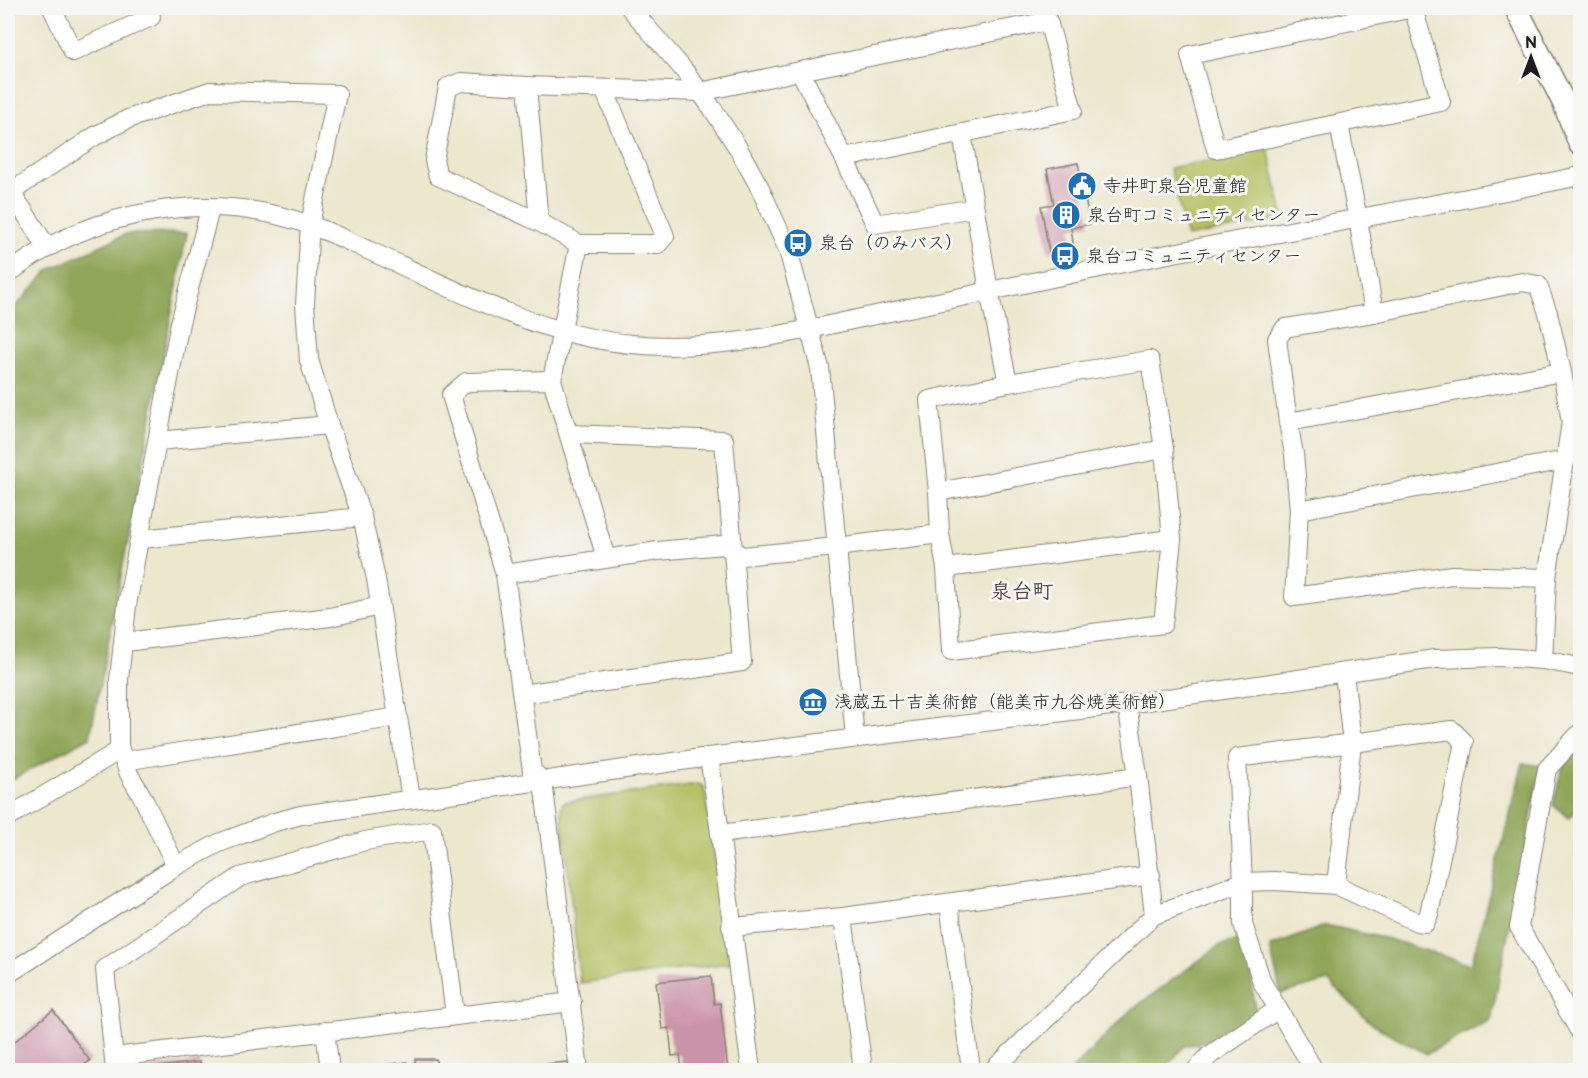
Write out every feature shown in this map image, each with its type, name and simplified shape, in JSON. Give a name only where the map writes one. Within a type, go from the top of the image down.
[{"type":"main road","points":[[1516,8],[1564,103],[1581,144]]},
{"type":"street","points":[[52,8],[73,52],[151,17],[148,8]]},
{"type":"street","points":[[630,8],[700,92],[738,148],[772,213],[788,250],[820,368],[855,738]]},
{"type":"street","points":[[1415,8],[1441,102],[1216,149],[1190,55],[1415,8]]},
{"type":"street","points":[[604,89],[665,236],[658,244],[579,244],[539,222],[438,176],[434,160],[448,87],[461,82],[700,92],[1048,21],[1073,110],[844,158]]},
{"type":"street","points":[[800,71],[875,224],[975,208]]},
{"type":"street","points":[[527,86],[539,222]]},
{"type":"street","points":[[47,247],[9,189],[128,119],[210,91],[337,94],[309,224],[305,304],[309,360],[328,425],[362,517],[380,606],[411,799]]},
{"type":"street","points":[[1339,125],[1374,313]]},
{"type":"street","points":[[962,134],[989,291],[1008,383]]},
{"type":"street","points":[[8,274],[47,247],[106,222],[135,214],[161,209],[210,208],[252,212],[309,224],[512,315],[563,332],[630,344],[703,346],[731,344],[809,329],[1192,248],[1581,176]]},
{"type":"street","points":[[176,866],[129,774],[122,755],[119,679],[127,605],[180,323],[210,208]]},
{"type":"street","points":[[579,244],[552,380],[606,558]]},
{"type":"street","points":[[1543,660],[1547,578],[1566,460],[1576,422],[1548,313],[1538,285],[1522,282],[1374,313],[1285,328],[1277,339],[1294,454],[1299,510],[1294,597],[1452,575],[1547,578]]},
{"type":"street","points":[[1150,360],[1164,449],[1172,539],[1163,624],[951,651],[946,568],[940,534],[929,400],[1008,383],[1150,360]]},
{"type":"street","points":[[1288,422],[1562,372]]},
{"type":"street","points":[[552,380],[466,382],[451,395],[506,574],[532,771],[543,781],[579,1071]]},
{"type":"street","points":[[158,441],[328,425]]},
{"type":"street","points":[[522,694],[742,662],[724,440],[570,434]]},
{"type":"street","points":[[938,492],[1164,449]]},
{"type":"street","points":[[1299,510],[1566,460]]},
{"type":"street","points":[[140,539],[362,517]]},
{"type":"street","points":[[506,574],[658,551],[723,545],[742,556],[940,534]]},
{"type":"street","points":[[946,568],[1172,539]]},
{"type":"street","points":[[124,642],[330,617],[380,606]]},
{"type":"street","points":[[8,974],[176,866],[219,843],[301,815],[709,757],[1127,704],[1435,659],[1499,657],[1543,660],[1581,667]]},
{"type":"street","points":[[1336,885],[1352,743],[1344,673]]},
{"type":"street","points":[[1127,704],[1151,876],[1154,915]]},
{"type":"street","points":[[8,817],[122,755],[398,717]]},
{"type":"street","points":[[993,1071],[1154,915],[1244,882],[1275,881],[1336,885],[1417,922],[1425,923],[1429,914],[1464,742],[1452,730],[1237,758],[1244,882],[1243,924],[1262,982],[1314,1071]]},
{"type":"street","points":[[1581,733],[1547,769],[1519,927],[1581,1032]]},
{"type":"street","points":[[709,757],[751,1071]]},
{"type":"street","points":[[721,834],[1138,776]]},
{"type":"street","points":[[455,1016],[432,830],[365,840],[240,877],[105,969],[115,1064],[325,1031],[455,1016],[572,1002]]},
{"type":"street","points":[[731,927],[843,917],[1151,876]]},
{"type":"street","points":[[949,903],[971,1071]]},
{"type":"street","points":[[843,917],[863,1071]]},
{"type":"street","points":[[1196,1071],[1210,1055],[1278,1010]]},
{"type":"street","points":[[325,1031],[330,1071]]},
{"type":"green space","points":[[1268,149],[1284,219],[1187,237],[1170,168]]},
{"type":"green space","points":[[187,233],[90,737],[8,782],[8,315],[50,269],[126,234]]},
{"type":"green space","points":[[1580,744],[1580,807],[1569,818],[1553,805],[1562,769]]},
{"type":"green space","points":[[1523,763],[1541,766],[1491,1020],[1427,1054],[1373,1025],[1328,981],[1281,994],[1270,947],[1326,925],[1392,940],[1471,965]]},
{"type":"green space","points":[[698,784],[704,787],[729,963],[580,983],[561,807],[564,802]]},
{"type":"green space","points":[[1246,939],[1256,1013],[1214,1040],[1184,1046],[1164,1070],[1072,1070],[1130,1011],[1220,945]]},
{"type":"building","name":"泉台町コミュニティセンター","points":[[1078,163],[1090,224],[1071,228],[1074,249],[1049,252],[1041,206],[1054,204],[1047,169]]},
{"type":"building","points":[[711,976],[714,1004],[720,1003],[728,1070],[682,1070],[680,1055],[672,1056],[669,1028],[662,1029],[656,982]]},
{"type":"building","points":[[53,1010],[90,1061],[77,1070],[8,1070],[8,1047]]},
{"type":"building","points":[[415,1059],[436,1059],[437,1070],[416,1070]]},
{"type":"building","points":[[200,1062],[201,1070],[142,1070],[142,1069]]},
{"type":"building","points":[[407,1062],[408,1070],[384,1070],[383,1065]]},
{"type":"building","points":[[568,1062],[569,1070],[546,1070],[545,1064]]},
{"type":"place","name":"寺井町泉台児童館","points":[[1082,186]]},
{"type":"place","name":"泉台町コミュニティセンター","points":[[1066,215]]},
{"type":"place","name":"泉台（のみバス）","points":[[798,243]]},
{"type":"place","name":"泉台コミュニティセンター","points":[[1065,256]]},
{"type":"place","name":"浅蔵五十吉美術館（能美市九谷焼美術館）","points":[[813,702]]},
{"type":"district","name":"泉台町","points":[[1022,591]]}]
